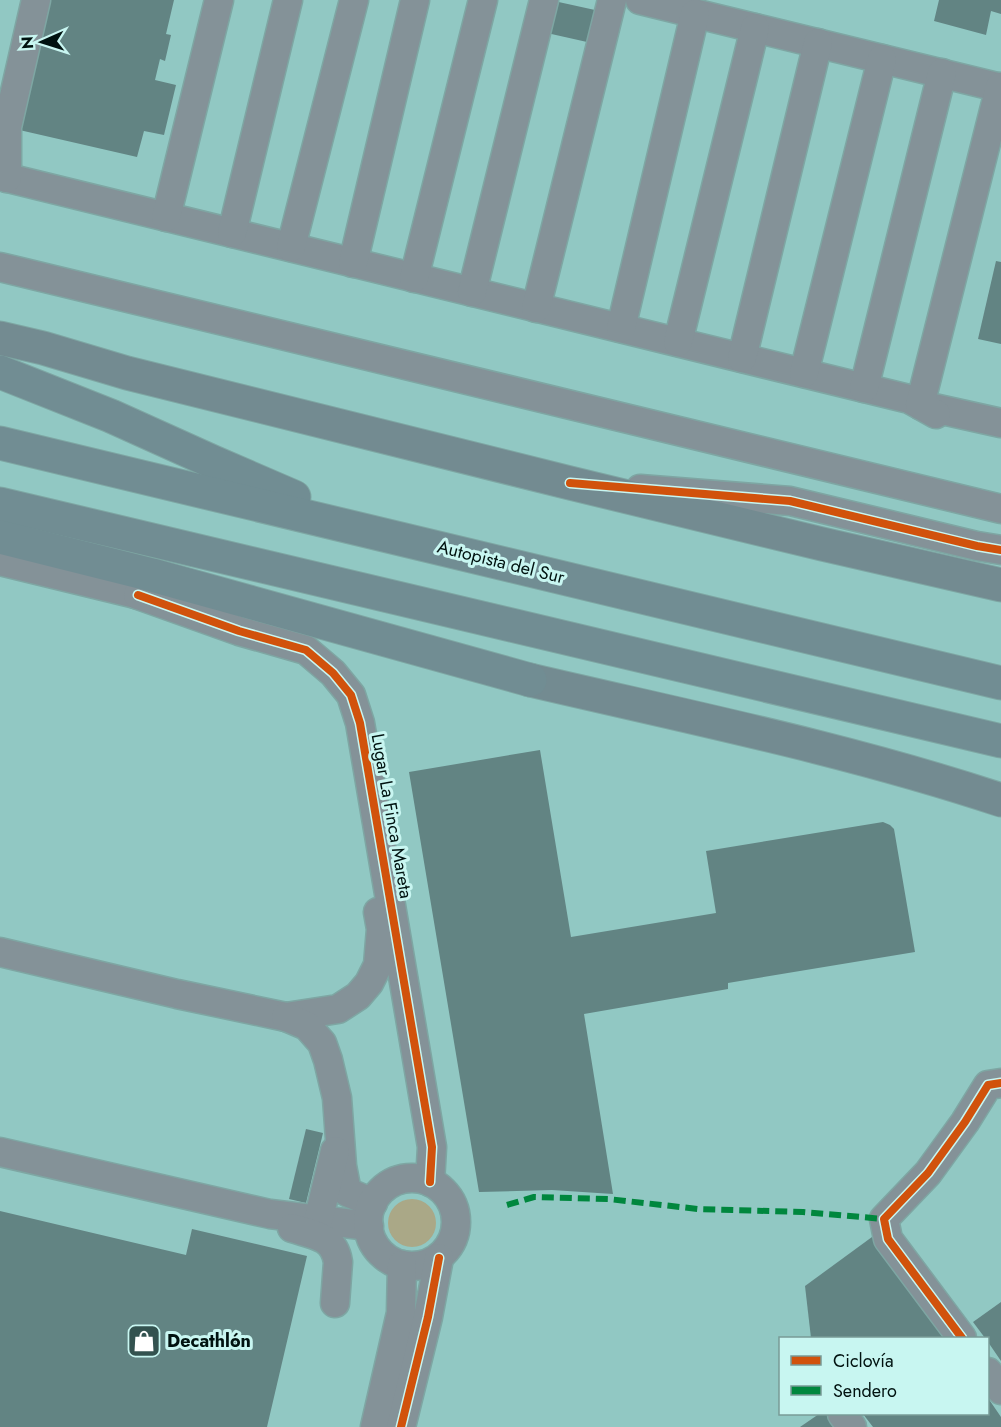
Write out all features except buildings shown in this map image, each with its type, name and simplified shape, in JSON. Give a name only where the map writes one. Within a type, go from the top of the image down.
[{"type":"highway","points":[[0,372],[111,416],[375,532]]},
{"type":"highway","name":"Autopista del Sur","points":[[0,443],[996,681]]},
{"type":"highway","points":[[0,504],[1001,741]]},
{"type":"highway","points":[[0,537],[152,575],[530,680]]},
{"type":"main road","points":[[0,338],[127,373],[570,483],[1001,585]]},
{"type":"main road","points":[[530,680],[796,741],[1001,800]]},
{"type":"street","points":[[36,0],[7,127],[4,177],[909,399],[947,420],[1001,440]]},
{"type":"street","points":[[165,217],[219,0]]},
{"type":"street","points":[[232,233],[288,0]]},
{"type":"street","points":[[291,247],[354,0]]},
{"type":"street","points":[[352,263],[415,0]]},
{"type":"street","points":[[414,278],[483,0]]},
{"type":"street","points":[[472,292],[544,0]]},
{"type":"street","points":[[536,308],[612,0]]},
{"type":"street","points":[[639,0],[1001,88],[920,405]]},
{"type":"street","points":[[621,328],[695,14]]},
{"type":"street","points":[[678,342],[755,28]]},
{"type":"street","points":[[742,358],[818,43]]},
{"type":"street","points":[[804,373],[882,59]]},
{"type":"street","points":[[864,388],[942,73]]},
{"type":"street","points":[[0,267],[1001,508]]},
{"type":"street","points":[[920,405],[1001,423]]},
{"type":"street","points":[[570,483],[790,501],[1001,550]]},
{"type":"street","points":[[0,561],[138,595],[530,680]]},
{"type":"street","points":[[0,570],[28,569]]},
{"type":"street","name":"Lugar La Finca Mareta","points":[[138,595],[239,631],[306,650],[333,673],[351,695],[360,723],[432,1147],[430,1182]]},
{"type":"street","points":[[286,1017],[338,1009],[358,996],[369,983],[378,965],[381,930],[370,852],[377,818]]},
{"type":"street","points":[[0,952],[286,1017],[307,1026],[322,1043],[328,1060],[337,1098],[342,1166],[347,1192],[372,1225],[387,1258],[402,1265],[415,1266],[427,1264],[439,1258],[449,1247],[455,1233],[456,1218],[452,1203],[430,1182],[404,1179],[391,1184],[380,1192],[372,1225],[359,1260],[335,1303],[338,1262],[333,1247],[327,1240],[281,1225],[270,1214]]},
{"type":"street","points":[[961,1337],[888,1239],[884,1219],[928,1173],[965,1122],[988,1085],[1001,1083]]},
{"type":"street","points":[[318,1221],[339,1137]]},
{"type":"street","points":[[0,1152],[270,1214],[318,1221],[372,1225]]},
{"type":"street","points":[[401,1427],[428,1317],[439,1258]]},
{"type":"street","points":[[375,1427],[401,1313],[402,1265]]},
{"type":"street","points":[[989,1375],[1001,1390]]},
{"type":"shaded area","points":[[412,1199],[429,1206],[436,1223],[429,1240],[412,1247],[395,1240],[388,1223],[395,1206]]},
{"type":"marked path","points":[[507,1205],[534,1197],[608,1199],[698,1209],[803,1212],[884,1219]]},
{"type":"cycle path","points":[[570,483],[790,501],[1001,550]]},
{"type":"cycle path","points":[[138,595],[239,631],[306,650],[333,673],[351,695],[360,723],[432,1147],[430,1182]]},
{"type":"cycle path","points":[[961,1337],[888,1239],[884,1219],[928,1173],[965,1122],[988,1085],[1001,1083]]},
{"type":"cycle path","points":[[401,1427],[428,1317],[439,1258]]},
{"type":"place","name":"Decathlón","points":[[144,1341]]}]
